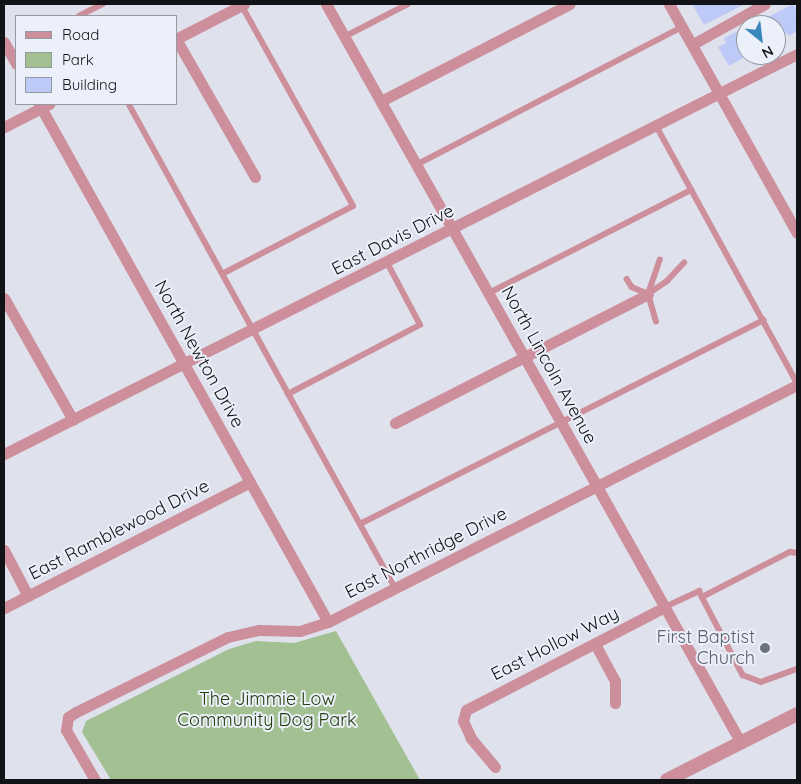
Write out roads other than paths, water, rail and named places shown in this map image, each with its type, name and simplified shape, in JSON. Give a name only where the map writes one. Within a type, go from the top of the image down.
[{"type":"street","points":[[178,38],[242,4]]},
{"type":"street","name":"North Lincoln Avenue","points":[[326,4],[741,743]]},
{"type":"street","points":[[381,100],[570,4]]},
{"type":"street","points":[[669,4],[797,233]]},
{"type":"street","points":[[692,44],[765,4]]},
{"type":"street","points":[[178,43],[254,177]]},
{"type":"street","points":[[8,46],[15,62]]},
{"type":"street","name":"East Davis Drive","points":[[4,454],[185,365],[797,54]]},
{"type":"street","points":[[4,127],[43,105]]},
{"type":"street","name":"North Newton Drive","points":[[43,105],[328,622]]},
{"type":"street","points":[[396,422],[648,294]]},
{"type":"street","points":[[4,298],[73,420]]},
{"type":"street","name":"East Northridge Drive","points":[[95,780],[66,730],[65,723],[76,712],[228,637],[259,630],[300,631],[328,622],[797,384]]},
{"type":"street","name":"East Ramblewood Drive","points":[[4,608],[250,482]]},
{"type":"street","points":[[4,550],[28,596]]},
{"type":"street","name":"East Hollow Way","points":[[495,767],[471,738],[463,714],[472,706],[595,644],[665,606]]},
{"type":"street","points":[[595,644],[615,682],[615,703]]},
{"type":"street","points":[[667,780],[797,714]]},
{"type":"lane","points":[[81,15],[103,4]]},
{"type":"lane","points":[[224,273],[353,206],[242,4]]},
{"type":"lane","points":[[344,37],[408,4]]},
{"type":"lane","points":[[416,165],[682,27]]},
{"type":"lane","points":[[129,105],[224,273],[288,394],[396,589]]},
{"type":"lane","points":[[656,125],[797,384]]},
{"type":"lane","points":[[488,294],[692,190]]},
{"type":"lane","points":[[656,322],[648,294],[660,260]]},
{"type":"lane","points":[[288,394],[420,325],[387,263]]},
{"type":"lane","points":[[648,294],[667,281],[684,263]]},
{"type":"lane","points":[[627,279],[632,287],[648,294]]},
{"type":"lane","points":[[360,524],[763,320]]},
{"type":"lane","points":[[702,597],[790,552],[797,553]]},
{"type":"lane","points":[[665,606],[699,591],[743,675],[761,682],[797,669]]},
{"type":"place","name":"First Baptist Church","points":[[765,648]]},
{"type":"park label","name":"The Jimmie Low Community Dog Park","points":[[267,710]]}]
